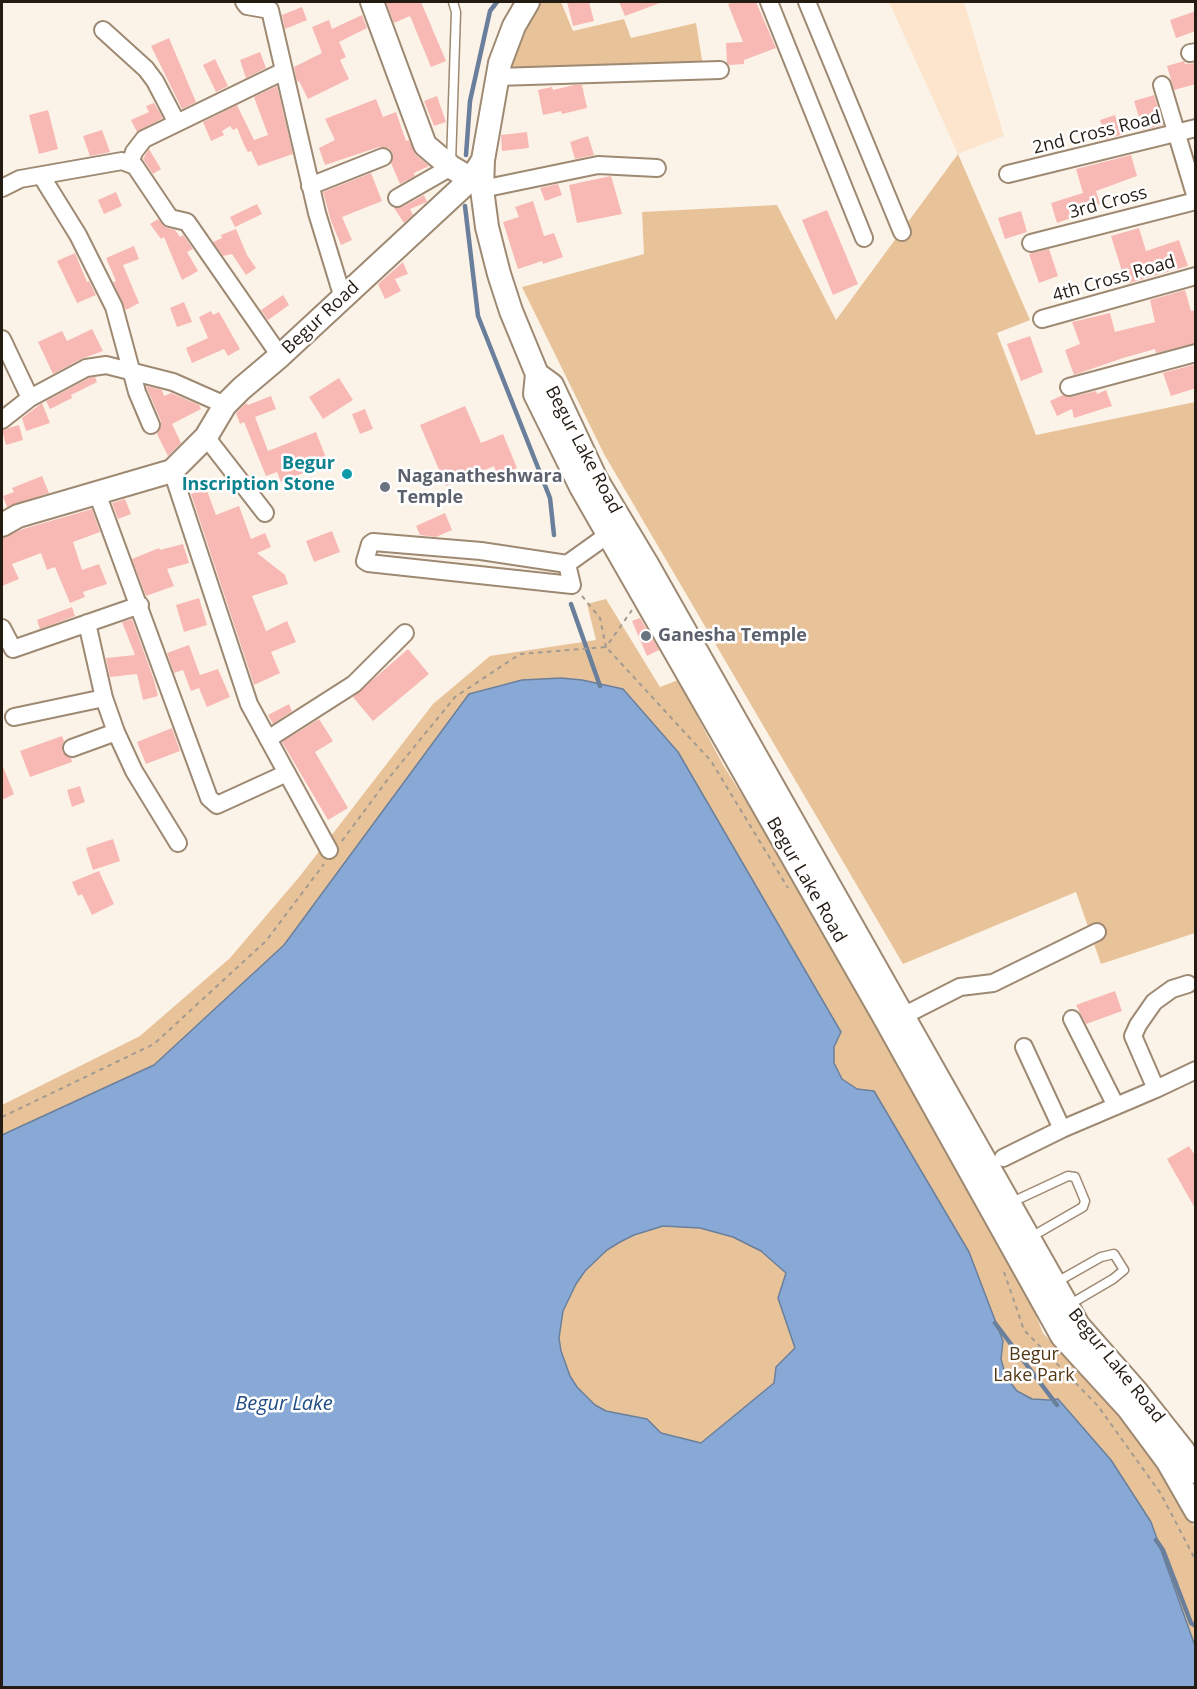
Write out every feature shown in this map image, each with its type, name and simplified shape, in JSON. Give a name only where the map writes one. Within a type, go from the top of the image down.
[{"type":"main road","points":[[372,2],[425,145],[451,167],[479,176]]},
{"type":"main road","points":[[528,2],[514,26],[496,77],[479,176],[487,227],[499,274],[511,311],[537,374]]},
{"type":"main road","name":"Begur Road","points":[[2,525],[18,516],[172,471],[206,437],[225,405],[241,389],[479,176]]},
{"type":"main road","name":"Begur Lake Road","points":[[537,374],[535,394],[581,487],[609,534],[639,568],[644,594],[903,1016],[1001,1207],[1062,1336],[1128,1408],[1168,1462],[1196,1511]]},
{"type":"main road","name":"Begur Lake Road","points":[[537,374],[552,385],[639,568],[1001,1207],[1029,1238],[1078,1324],[1137,1392],[1183,1450],[1196,1472]]},
{"type":"street","points":[[244,2],[247,6],[270,10],[310,186],[343,298]]},
{"type":"street","points":[[769,2],[864,238]]},
{"type":"street","points":[[807,2],[902,232]]},
{"type":"street","points":[[103,30],[146,69],[155,81],[177,123]]},
{"type":"street","points":[[496,77],[720,70]]},
{"type":"street","points":[[130,164],[134,152],[144,139],[284,71]]},
{"type":"street","points":[[1162,85],[1196,199]]},
{"type":"street","name":"2nd Cross Road","points":[[1008,174],[1196,128]]},
{"type":"street","points":[[310,186],[383,157]]},
{"type":"street","points":[[2,188],[20,179],[42,177],[122,161],[135,166],[171,218],[187,222],[280,356]]},
{"type":"street","points":[[479,176],[598,165],[657,168]]},
{"type":"street","points":[[397,198],[451,167]]},
{"type":"street","points":[[42,177],[78,235],[114,307],[137,392],[151,425]]},
{"type":"street","name":"3rd Cross","points":[[1031,243],[1196,199]]},
{"type":"street","name":"4th Cross Road","points":[[1042,319],[1196,276]]},
{"type":"street","points":[[2,339],[30,398]]},
{"type":"street","points":[[1069,387],[1196,353]]},
{"type":"street","points":[[2,420],[30,398],[86,368],[106,365],[173,382],[225,405]]},
{"type":"street","points":[[206,437],[265,513]]},
{"type":"street","points":[[172,471],[246,695],[330,853]]},
{"type":"street","points":[[97,493],[209,798],[217,805],[287,772]]},
{"type":"street","points":[[567,564],[572,585],[365,561],[370,544],[374,542],[481,551],[567,564],[609,534]]},
{"type":"street","points":[[2,628],[13,649],[140,605]]},
{"type":"street","points":[[87,623],[104,698],[116,732],[135,771],[178,843]]},
{"type":"street","points":[[268,739],[354,684],[405,633]]},
{"type":"street","points":[[14,717],[104,698]]},
{"type":"street","points":[[72,748],[116,732]]},
{"type":"street","points":[[903,1016],[960,987],[993,983],[1097,932]]},
{"type":"street","points":[[1156,1089],[1133,1036],[1154,1002],[1172,989],[1188,984]]},
{"type":"street","points":[[1072,1019],[1116,1106]]},
{"type":"street","points":[[1024,1047],[1062,1129]]},
{"type":"street","points":[[1004,1158],[1062,1129],[1196,1070]]},
{"type":"lane","points":[[451,167],[456,12],[453,2]]},
{"type":"lane","points":[[1001,1207],[1068,1176],[1075,1177],[1085,1201],[1083,1207],[1029,1238]]},
{"type":"lane","points":[[1054,1283],[1101,1257],[1114,1254],[1124,1269],[1113,1279],[1067,1306]]},
{"type":"path","points":[[572,585],[600,618],[606,647],[711,761],[788,890]]},
{"type":"path","points":[[2,1117],[154,1044],[266,941],[330,853],[455,697],[520,654],[606,647],[644,594]]},
{"type":"shaded area","points":[[889,2],[964,2],[1004,136],[958,154]]},
{"type":"green space","points":[[541,2],[561,2],[573,31],[624,19],[631,38],[696,23],[703,66],[506,74],[520,35]]},
{"type":"green space","points":[[958,154],[1030,320],[997,333],[1036,435],[1195,402],[1195,933],[1101,964],[1076,892],[903,964],[604,454],[522,287],[644,254],[642,212],[777,205],[836,320]]},
{"type":"green space","name":"Begur Lake Park","points":[[606,599],[660,687],[678,680],[723,765],[809,900],[1021,1277],[1043,1333],[1108,1402],[1171,1487],[1195,1528],[1195,1646],[1151,1522],[1058,1399],[1032,1399],[1017,1391],[1006,1378],[1001,1359],[1003,1341],[969,1252],[874,1091],[857,1089],[842,1079],[837,1071],[834,1063],[834,1047],[841,1031],[678,752],[623,689],[582,680],[541,679],[504,684],[469,694],[284,945],[154,1065],[2,1135],[2,1105],[140,1036],[230,958],[300,876],[433,704],[490,656],[596,640],[587,604]]},
{"type":"green space","points":[[663,1226],[700,1228],[733,1237],[761,1251],[786,1273],[779,1298],[796,1348],[776,1367],[774,1383],[701,1443],[661,1433],[647,1419],[606,1411],[595,1405],[577,1387],[570,1376],[561,1351],[559,1338],[563,1311],[585,1271],[607,1250],[620,1242]]},
{"type":"water","name":"Begur Lake","points":[[561,678],[623,689],[678,752],[841,1032],[834,1047],[834,1063],[842,1079],[857,1089],[874,1091],[969,1252],[1003,1341],[1001,1359],[1006,1377],[1017,1391],[1032,1399],[1058,1399],[1111,1460],[1151,1522],[1195,1646],[1195,1687],[2,1687],[2,1135],[154,1065],[284,945],[469,694],[522,680]],"holes":[[[663,1226],[700,1228],[733,1237],[761,1251],[786,1273],[778,1298],[795,1348],[776,1367],[774,1383],[701,1443],[661,1433],[647,1419],[606,1411],[595,1405],[577,1387],[570,1376],[559,1338],[563,1311],[576,1284],[585,1271],[607,1250],[634,1235]]]},
{"type":"building","points":[[386,2],[421,2],[446,61],[431,67],[410,16],[394,23]]},
{"type":"building","points":[[567,2],[589,2],[594,21],[573,26]]},
{"type":"building","points":[[619,2],[660,2],[660,3],[625,16]]},
{"type":"building","points":[[756,2],[776,48],[744,60],[744,64],[729,65],[726,43],[743,42],[728,4]]},
{"type":"building","points":[[302,7],[307,20],[285,29],[282,15]]},
{"type":"building","points":[[1196,11],[1196,31],[1176,38],[1170,20]]},
{"type":"building","points":[[362,15],[367,28],[339,42],[346,57],[340,60],[349,79],[308,99],[299,81],[297,82],[294,67],[322,53],[312,27],[329,20],[332,29]]},
{"type":"building","points":[[169,38],[196,102],[182,109],[151,46]]},
{"type":"building","points":[[260,52],[266,68],[246,78],[240,60]]},
{"type":"building","points":[[215,59],[228,86],[216,92],[203,65]]},
{"type":"building","points":[[1184,61],[1185,64],[1196,63],[1196,84],[1174,90],[1167,66]]},
{"type":"building","points":[[582,85],[587,108],[562,114],[561,111],[543,115],[538,90],[552,87],[553,90]]},
{"type":"building","points":[[277,86],[293,154],[258,166],[251,151],[248,152],[245,147],[237,128],[233,130],[230,126],[222,131],[224,135],[211,141],[203,122],[237,105],[254,140],[268,135],[254,97]]},
{"type":"building","points":[[1154,95],[1163,125],[1143,130],[1134,101]]},
{"type":"building","points":[[437,96],[446,122],[434,126],[424,101]]},
{"type":"building","points":[[376,99],[383,117],[396,112],[406,141],[409,140],[416,155],[429,166],[414,173],[415,176],[400,184],[391,163],[393,154],[389,148],[379,147],[325,165],[319,148],[335,140],[325,119]]},
{"type":"building","points":[[154,103],[163,118],[137,132],[131,120],[149,112],[146,106]]},
{"type":"building","points":[[48,110],[58,149],[39,154],[29,115]]},
{"type":"building","points":[[1115,115],[1121,135],[1106,139],[1100,120]]},
{"type":"building","points":[[102,130],[110,152],[90,156],[83,136]]},
{"type":"building","points":[[527,132],[529,148],[502,151],[501,135]]},
{"type":"building","points":[[588,136],[594,155],[575,159],[570,142]]},
{"type":"building","points":[[149,149],[161,169],[153,174],[143,159]]},
{"type":"building","points":[[1131,155],[1137,176],[1096,191],[1100,204],[1079,211],[1080,215],[1057,223],[1051,203],[1083,193],[1076,169]]},
{"type":"building","points":[[371,173],[382,201],[342,217],[352,240],[341,245],[323,192]]},
{"type":"building","points":[[611,176],[622,214],[577,223],[569,185]]},
{"type":"building","points":[[558,184],[562,195],[545,201],[540,188]]},
{"type":"building","points":[[116,192],[122,206],[104,214],[98,200]]},
{"type":"building","points":[[424,195],[427,202],[410,209],[413,215],[404,223],[394,208],[402,207]]},
{"type":"building","points":[[533,201],[544,236],[554,233],[563,257],[518,269],[503,222],[519,217],[515,207]]},
{"type":"building","points":[[257,204],[262,214],[235,227],[230,217]]},
{"type":"building","points":[[827,210],[858,284],[833,295],[802,220]]},
{"type":"building","points":[[1021,211],[1027,232],[1005,239],[998,218]]},
{"type":"building","points":[[158,219],[167,228],[175,230],[180,237],[183,235],[193,249],[187,252],[198,271],[182,280],[164,237],[161,239],[150,224]]},
{"type":"building","points":[[1139,228],[1146,251],[1179,240],[1188,266],[1126,284],[1111,236]]},
{"type":"building","points":[[236,229],[247,255],[256,268],[246,275],[232,254],[223,256],[213,242],[222,238],[221,235]]},
{"type":"building","points":[[134,246],[139,259],[123,265],[139,303],[126,310],[113,282],[116,281],[106,258]]},
{"type":"building","points":[[1049,249],[1058,276],[1039,283],[1029,254]]},
{"type":"building","points":[[75,253],[87,282],[89,281],[96,295],[77,303],[57,261]]},
{"type":"building","points":[[403,262],[408,274],[395,279],[401,291],[385,299],[378,284]]},
{"type":"building","points":[[1185,290],[1191,311],[1196,310],[1196,343],[1156,353],[1155,349],[1074,375],[1065,350],[1080,344],[1072,322],[1110,313],[1115,332],[1155,322],[1150,300]]},
{"type":"building","points":[[283,295],[289,305],[268,320],[261,310]]},
{"type":"building","points":[[184,302],[192,322],[177,327],[170,308]]},
{"type":"building","points":[[211,311],[213,315],[219,312],[240,349],[228,356],[224,349],[192,363],[186,348],[208,338],[199,317]]},
{"type":"building","points":[[92,329],[103,351],[81,359],[53,374],[38,342],[62,331],[67,341]]},
{"type":"building","points":[[1030,336],[1043,372],[1021,381],[1007,344]]},
{"type":"building","points":[[1196,364],[1196,388],[1171,396],[1163,373]]},
{"type":"building","points":[[95,377],[97,382],[50,409],[46,401]]},
{"type":"building","points":[[339,378],[353,400],[323,419],[309,397]]},
{"type":"building","points":[[146,386],[162,390],[164,396],[171,393],[199,405],[201,409],[172,424],[181,443],[168,456],[157,434],[161,421]]},
{"type":"building","points":[[1106,390],[1112,406],[1074,418],[1072,409],[1057,416],[1050,401],[1063,395],[1071,397],[1096,391],[1097,394]]},
{"type":"building","points":[[271,396],[276,409],[255,417],[268,451],[316,432],[328,463],[281,482],[277,472],[266,476],[244,422],[240,424],[236,413],[246,403],[248,405]]},
{"type":"building","points":[[42,403],[50,423],[26,431],[22,418]]},
{"type":"building","points":[[465,406],[481,443],[503,434],[517,468],[498,477],[494,466],[446,486],[420,425]]},
{"type":"building","points":[[365,409],[373,429],[360,434],[352,414]]},
{"type":"building","points":[[19,425],[23,440],[6,445],[2,430]]},
{"type":"building","points":[[42,476],[49,493],[7,507],[3,496],[14,492],[12,488]]},
{"type":"building","points":[[206,488],[216,515],[239,506],[251,539],[265,533],[271,547],[257,553],[285,575],[288,584],[252,596],[266,631],[287,621],[296,642],[271,652],[280,673],[254,685],[191,494]]},
{"type":"building","points":[[125,499],[131,514],[118,519],[112,503]]},
{"type":"building","points":[[92,509],[100,532],[73,542],[82,570],[99,564],[107,584],[83,592],[85,597],[70,603],[55,567],[47,570],[41,553],[12,564],[19,579],[2,586],[2,538],[23,529]]},
{"type":"building","points":[[445,513],[452,530],[436,537],[420,535],[416,526]]},
{"type":"building","points":[[332,531],[340,552],[314,562],[306,541]]},
{"type":"building","points":[[183,544],[189,563],[167,569],[174,586],[146,596],[132,559],[159,548],[160,550]]},
{"type":"building","points":[[199,598],[207,625],[184,632],[176,605]]},
{"type":"building","points":[[72,607],[75,616],[40,629],[37,620]]},
{"type":"building","name":"Ganesha Temple","points":[[640,618],[659,650],[647,656],[632,621]]},
{"type":"building","points":[[132,619],[158,696],[143,700],[137,674],[110,677],[106,658],[135,655],[122,622]]},
{"type":"building","points":[[189,645],[200,675],[218,669],[230,697],[207,707],[199,688],[191,691],[183,670],[174,673],[167,653]]},
{"type":"building","points":[[408,649],[429,674],[373,721],[353,697]]},
{"type":"building","points":[[289,704],[292,711],[273,724],[268,715]]},
{"type":"building","points":[[319,719],[333,741],[315,752],[348,808],[328,820],[282,742]]},
{"type":"building","points":[[172,728],[180,751],[146,764],[137,742]]},
{"type":"building","points":[[62,736],[64,741],[62,752],[71,758],[72,762],[30,777],[20,751]]},
{"type":"building","points":[[2,764],[14,794],[2,800]]},
{"type":"building","points":[[80,786],[85,802],[72,807],[67,790]]},
{"type":"building","points":[[113,839],[120,861],[93,870],[86,848]]},
{"type":"building","points":[[99,871],[114,904],[92,915],[82,894],[78,896],[72,882]]},
{"type":"building","points":[[1115,991],[1122,1011],[1086,1024],[1076,1005]]},
{"type":"building","points":[[1189,1146],[1196,1157],[1196,1210],[1167,1159]]},
{"type":"waterway","points":[[466,155],[470,101],[490,11],[497,2]]},
{"type":"waterway","points":[[465,206],[478,316],[550,498],[554,535]]},
{"type":"waterway","points":[[571,604],[600,686]]},
{"type":"waterway","points":[[995,1323],[1057,1405]]},
{"type":"waterway","points":[[1156,1540],[1163,1550],[1191,1623],[1196,1626]]},
{"type":"place","name":"Begur Inscription Stone","points":[[347,474]]},
{"type":"place","name":"Naganatheshwara Temple","points":[[385,487]]},
{"type":"place","name":"Ganesha Temple","points":[[646,636]]}]
